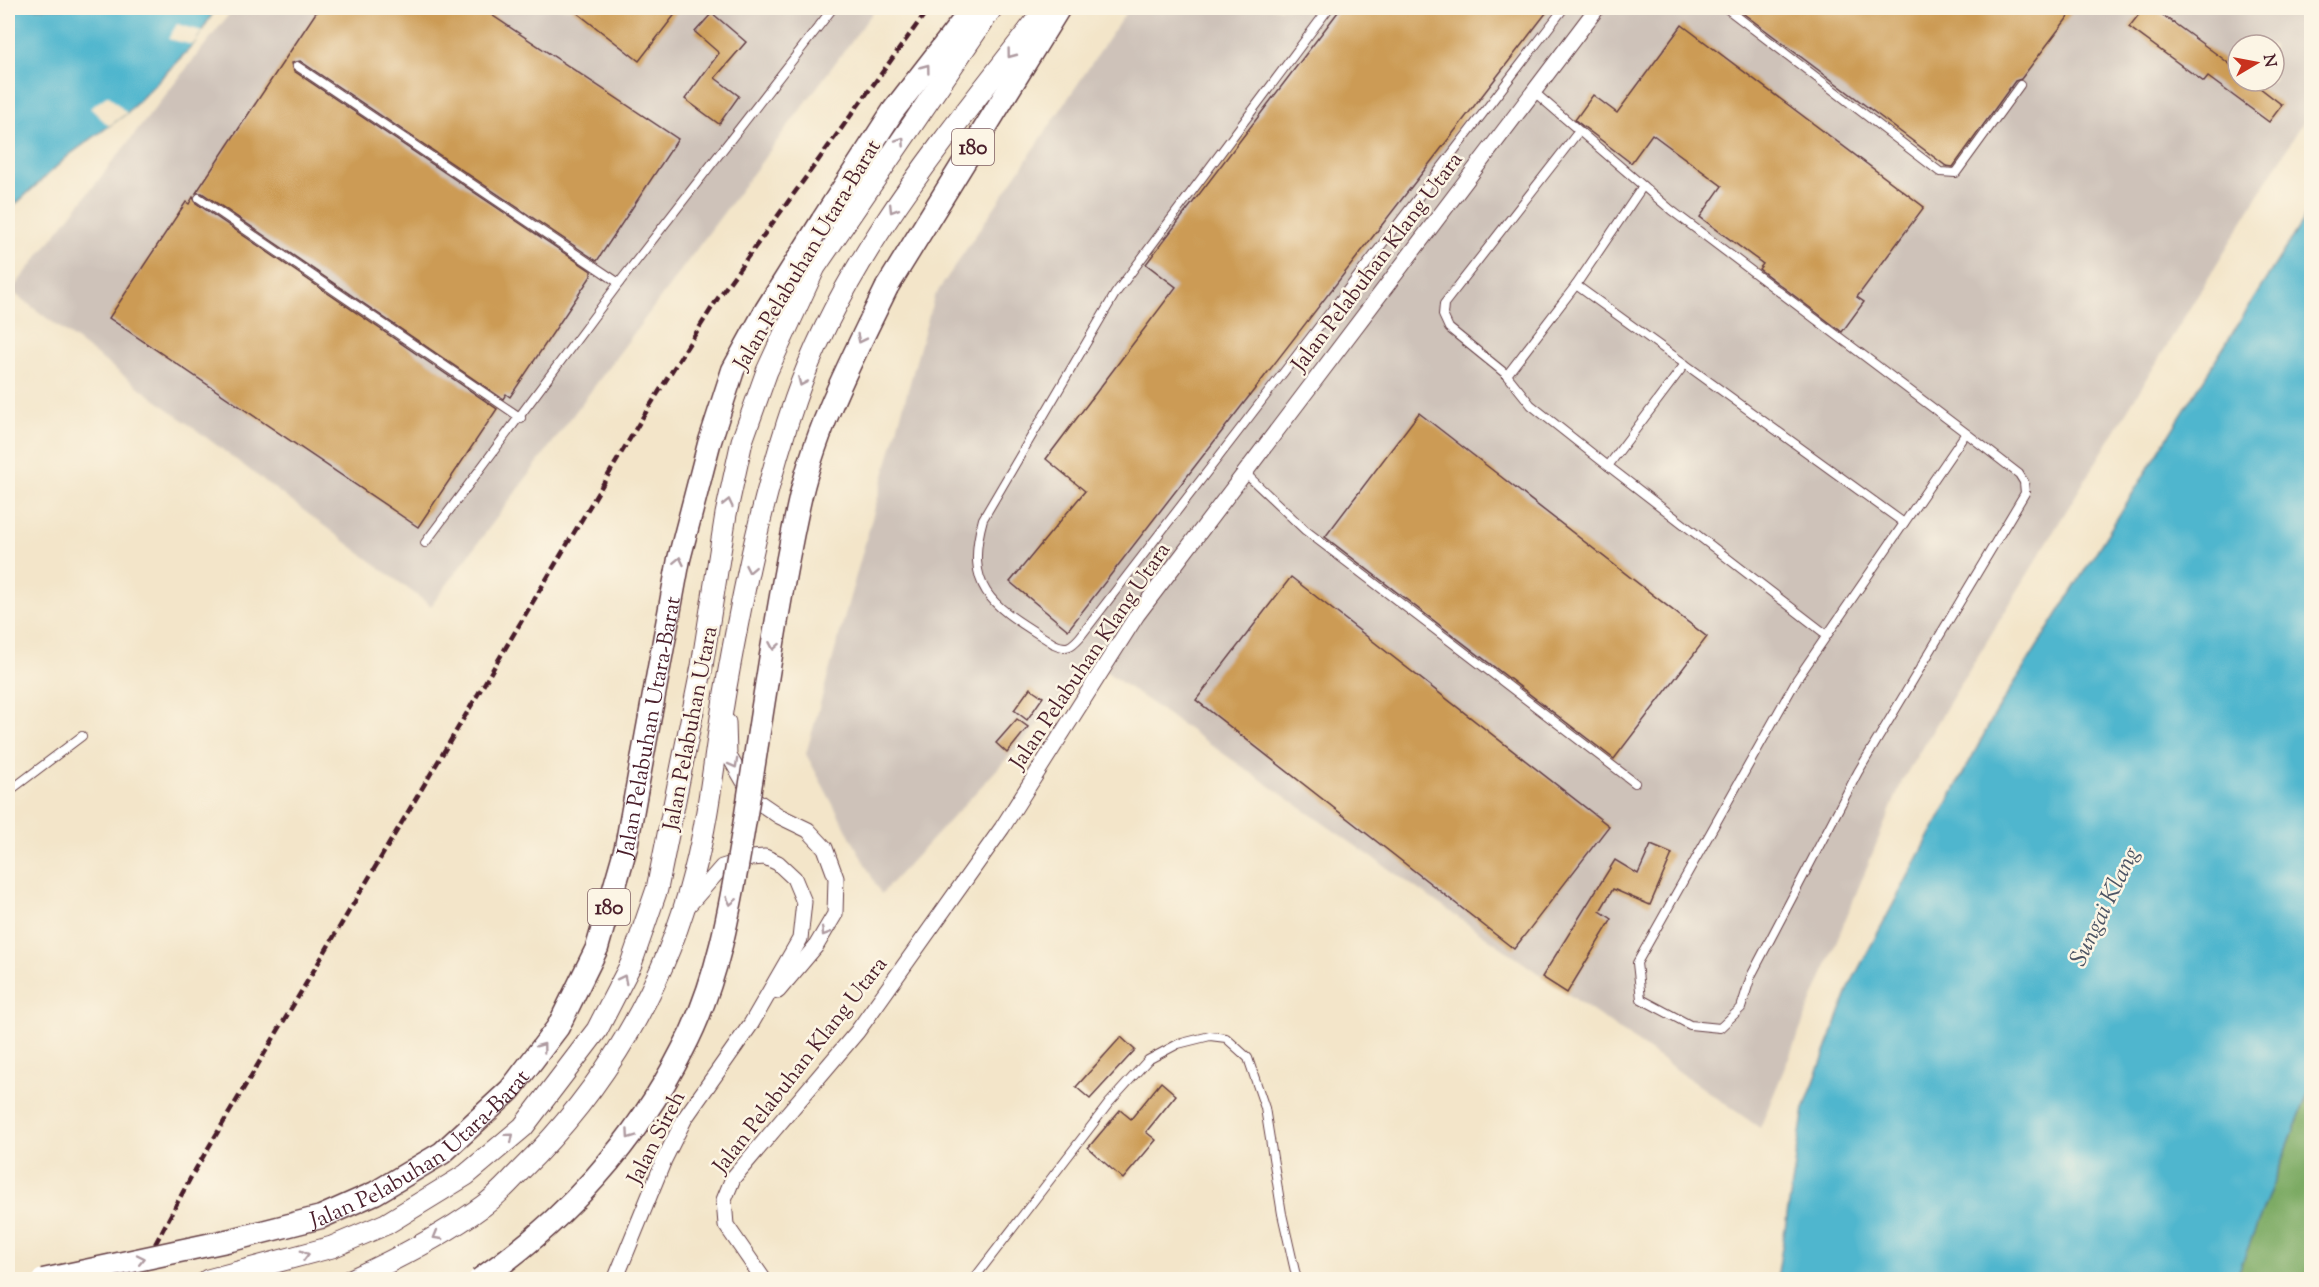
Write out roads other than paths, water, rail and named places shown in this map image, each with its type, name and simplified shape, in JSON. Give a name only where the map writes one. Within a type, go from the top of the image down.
[{"type":"main road","name":"Jalan Pelabuhan Utara-Barat","points":[[43,1280],[231,1240],[309,1220],[375,1193],[442,1153],[510,1090],[558,1027],[597,948],[626,847],[679,558],[709,444],[733,370],[766,309],[893,111],[973,8]]},
{"type":"main road","name":"Jalan Pelabuhan Utara","points":[[208,1280],[333,1247],[386,1224],[466,1175],[523,1126],[597,1030],[631,964],[657,889],[700,677],[726,514],[742,441],[767,371],[815,267],[992,8]]},
{"type":"main road","name":"Jalan Pelabuhan Utara","points":[[351,1280],[404,1255],[486,1204],[549,1142],[599,1077],[641,1012],[664,964],[684,912],[695,870],[726,686],[764,498],[796,397],[824,332],[853,274],[900,199],[1046,8]]},
{"type":"main road","name":"180","points":[[479,1280],[518,1253],[564,1212],[619,1152],[655,1100],[685,1047],[710,984],[732,896],[798,506],[821,430],[887,287],[1059,8]]},
{"type":"street","name":"Jalan Pelabuhan Klang Utara","points":[[764,1280],[726,1225],[724,1200],[733,1178],[857,1032],[1002,828],[1137,615],[1597,8]]},
{"type":"street","points":[[726,686],[729,756],[754,799],[779,816],[808,830],[825,848],[836,878],[835,914],[816,946],[751,1024]]},
{"type":"street","points":[[684,912],[722,867],[751,858],[765,857],[778,863],[794,878],[804,902],[800,939],[751,1024]]},
{"type":"street","name":"Jalan Sireh","points":[[615,1280],[664,1160],[685,1118],[751,1024]]},
{"type":"lane","points":[[425,543],[620,283],[833,8]]},
{"type":"lane","points":[[1329,8],[1115,294],[983,519],[976,557],[986,595],[997,607],[1054,644],[1064,648],[1071,647],[1080,637],[1564,8]]},
{"type":"lane","points":[[1726,8],[1940,172],[1956,173],[2020,85]]},
{"type":"lane","points":[[297,66],[620,283]]},
{"type":"lane","points":[[1533,91],[1671,210],[1966,433],[2019,474],[2024,482],[2025,493],[1858,772],[1751,976],[1741,1008],[1720,1028],[1690,1025],[1641,999],[1637,963],[1791,689],[1966,433]]},
{"type":"lane","points":[[1579,131],[1444,304],[1443,315],[1449,328],[1507,375],[1531,405],[1827,635]]},
{"type":"lane","points":[[1507,375],[1576,285],[1643,186]]},
{"type":"lane","points":[[199,198],[521,418]]},
{"type":"lane","points":[[1576,285],[1904,523]]},
{"type":"lane","points":[[1608,466],[1685,364]]},
{"type":"lane","points":[[1244,472],[1305,530],[1635,783]]},
{"type":"lane","points":[[8,792],[82,736]]},
{"type":"lane","points":[[973,1280],[1109,1103],[1149,1060],[1178,1044],[1210,1036],[1226,1038],[1248,1058],[1265,1108],[1282,1214],[1297,1280]]},
{"type":"water","points":[[8,8],[216,8],[193,45],[127,113],[69,155],[8,211]]},
{"type":"water","name":"Sungai Klang","points":[[2311,207],[2311,1086],[2236,1279],[1777,1279],[1804,1109],[1851,983],[1994,716]]},
{"type":"railway","points":[[136,1280],[191,1177],[641,420],[718,298],[929,8]]}]
